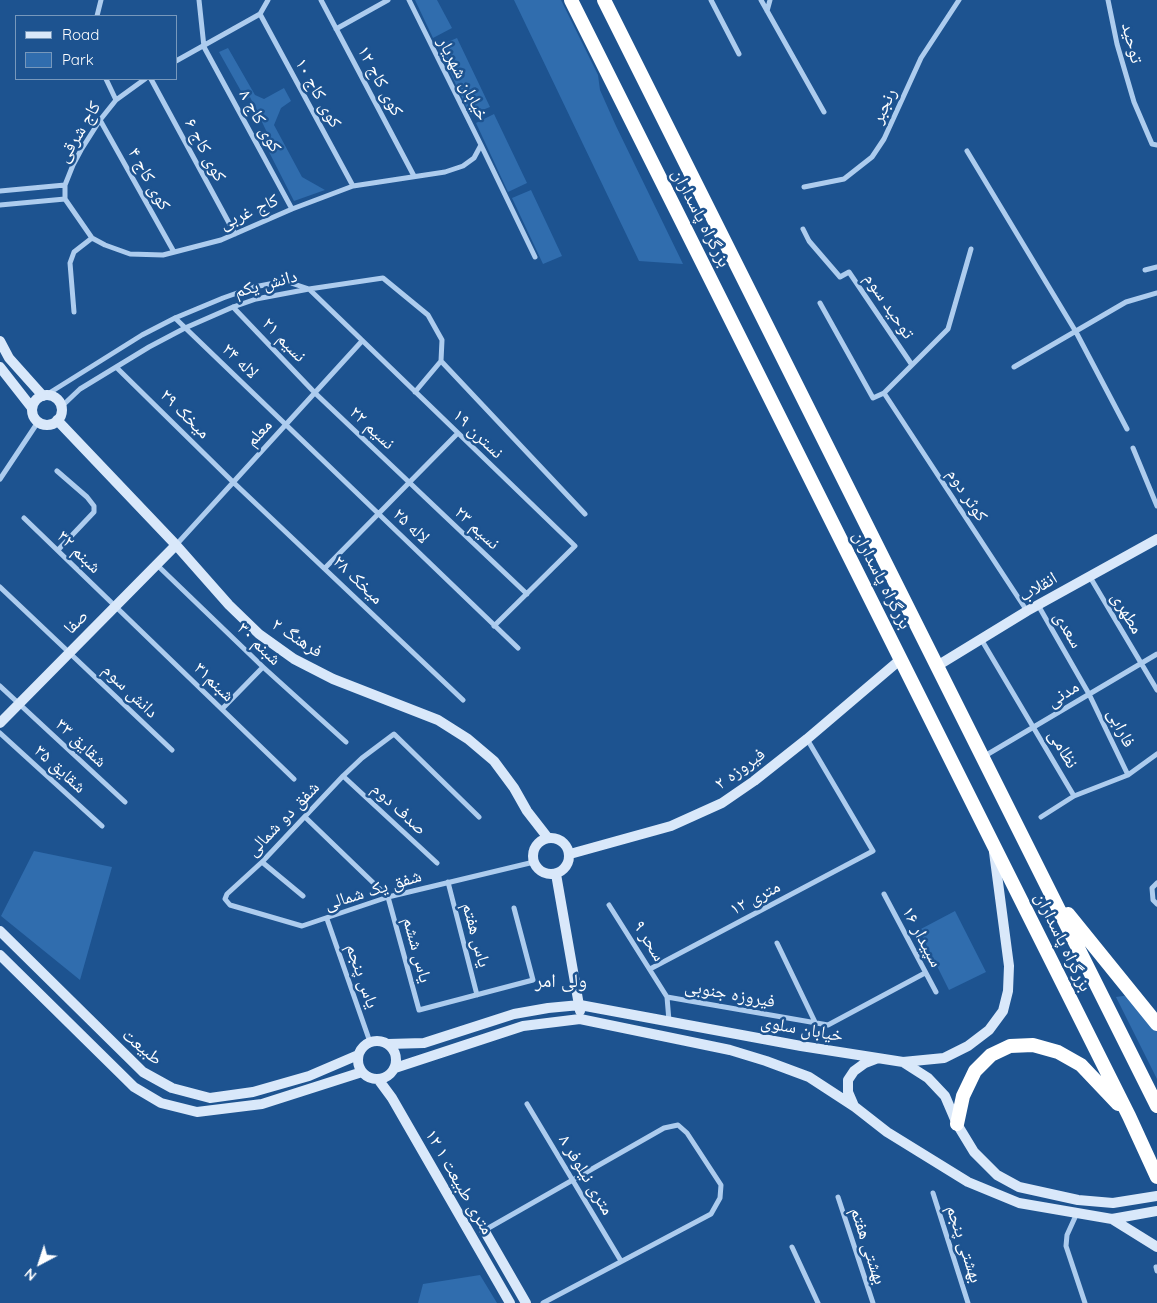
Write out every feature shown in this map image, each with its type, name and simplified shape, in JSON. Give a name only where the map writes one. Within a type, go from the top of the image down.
[{"type":"highway","name":"بزرگراه پاسداران","points":[[571,0],[1129,1116],[1157,1177]]},
{"type":"highway","name":"بزرگراه پاسداران","points":[[604,0],[1157,1106]]},
{"type":"highway","points":[[1052,895],[1157,1024]]},
{"type":"highway","points":[[957,1124],[963,1096],[975,1071],[991,1055],[1010,1046],[1034,1045],[1058,1052],[1081,1065],[1129,1116]]},
{"type":"main road","points":[[0,341],[9,358],[24,377],[44,395],[54,397],[61,407],[60,416],[57,420],[54,423],[46,424],[38,422],[33,416],[32,408],[0,367]]},
{"type":"main road","points":[[32,408],[36,400],[44,395]]},
{"type":"main road","name":"فرهنگ ۲","points":[[57,420],[259,634],[294,660],[333,679],[438,720],[468,739],[494,761],[514,788],[527,811],[548,838]]},
{"type":"main road","name":"انقلاب","points":[[937,666],[1027,612],[1157,539]]},
{"type":"main road","name":"صفا","points":[[0,722],[176,544]]},
{"type":"main road","name":"فیروزه ٢","points":[[570,854],[671,826],[722,803],[807,739],[901,659]]},
{"type":"main road","points":[[548,838],[554,838],[564,843],[568,847],[570,854],[569,863],[566,868],[556,874],[545,874],[536,867],[534,862],[534,849],[537,844],[548,838]]},
{"type":"main road","points":[[903,1062],[944,1058],[968,1046],[989,1030],[1002,1011],[1008,991],[1008,966],[993,843]]},
{"type":"main road","points":[[556,874],[580,1005],[580,1019]]},
{"type":"main road","name":"طبیعت","points":[[0,931],[143,1072],[172,1088],[210,1098],[253,1092],[309,1076],[358,1055]]},
{"type":"main road","name":"طبیعت","points":[[0,955],[134,1087],[161,1103],[197,1112],[262,1104],[362,1072]]},
{"type":"main road","name":"خیابان سلوی","points":[[388,1044],[424,1043],[514,1014],[580,1005],[801,1046],[903,1062],[928,1078],[945,1096],[957,1124],[974,1152],[997,1175],[1019,1187],[1078,1200],[1113,1203],[1157,1196]]},
{"type":"main road","name":"خیابان سلوی","points":[[394,1068],[523,1026],[580,1019],[730,1050],[809,1077],[855,1107],[887,1132],[968,1182],[1019,1203],[1112,1219],[1157,1212]]},
{"type":"main road","points":[[382,1041],[388,1044],[395,1054],[394,1068],[389,1076],[378,1080],[372,1079],[362,1072],[359,1067],[358,1055],[365,1045],[370,1042],[382,1041]]},
{"type":"main road","points":[[855,1107],[848,1092],[848,1080],[854,1070],[865,1063],[879,1058]]},
{"type":"main road","name":"۱۲ متری طبیعت ۱","points":[[378,1080],[392,1098],[510,1303]]},
{"type":"main road","points":[[1112,1219],[1157,1247]]},
{"type":"main road","name":"۱۲ متری طبیعت ۱","points":[[484,1230],[526,1303]]},
{"type":"street","points":[[96,15],[101,0]]},
{"type":"street","points":[[199,0],[204,47]]},
{"type":"street","points":[[178,60],[260,14],[268,0]]},
{"type":"street","name":"کوی کاج ۱۲","points":[[321,0],[414,176]]},
{"type":"street","points":[[336,29],[388,0]]},
{"type":"street","name":"خیابان شهریار","points":[[409,0],[481,145],[474,158],[463,166]]},
{"type":"street","points":[[711,0],[739,54]]},
{"type":"street","points":[[761,0],[824,112]]},
{"type":"street","points":[[767,11],[770,0]]},
{"type":"street","name":"رنجبر","points":[[804,187],[844,179],[872,157],[884,139],[921,58],[959,0]]},
{"type":"street","name":"توحید","points":[[1108,0],[1117,44],[1134,102],[1157,152]]},
{"type":"street","name":"کوی کاج ۱۰","points":[[260,14],[353,186]]},
{"type":"street","name":"کوی کاج ۸","points":[[204,47],[292,208]]},
{"type":"street","points":[[106,80],[116,100]]},
{"type":"street","name":"کاج شرقی","points":[[65,185],[81,150],[100,120],[116,100],[144,80]]},
{"type":"street","name":"کوی کاج ۶","points":[[152,80],[235,234]]},
{"type":"street","name":"کوی کاج ۴","points":[[100,120],[174,252]]},
{"type":"street","points":[[481,145],[535,257]]},
{"type":"street","points":[[967,152],[1076,332],[1127,429]]},
{"type":"street","name":"کاج غربی","points":[[92,238],[130,254],[163,255],[221,240],[292,208],[353,186],[445,172],[463,166]]},
{"type":"street","points":[[0,191],[65,185],[65,199],[92,238],[74,252],[70,262],[74,312]]},
{"type":"street","points":[[0,204],[65,199]]},
{"type":"street","name":"توحید سوم","points":[[803,229],[809,241],[840,277],[849,272],[912,365]]},
{"type":"street","points":[[820,303],[873,398],[884,393],[948,329],[971,249]]},
{"type":"street","points":[[1145,270],[1157,267]]},
{"type":"street","points":[[309,289],[383,278],[428,315],[442,340],[441,362],[415,392]]},
{"type":"street","name":"دانش یکم","points":[[44,395],[142,335],[174,318],[223,298],[254,287],[285,280],[309,289]]},
{"type":"street","name":"دانش یکم","points":[[61,407],[80,389],[185,328],[256,299],[309,289]]},
{"type":"street","name":"نسترن ۱۹","points":[[309,289],[575,546],[527,594]]},
{"type":"street","points":[[1014,367],[1126,302],[1157,293]]},
{"type":"street","name":"نسیم ۲۱","points":[[233,307],[315,393]]},
{"type":"street","name":"لاله ۲۴","points":[[174,318],[286,425]]},
{"type":"street","name":"معلم","points":[[176,544],[362,341]]},
{"type":"street","points":[[441,362],[585,514]]},
{"type":"street","name":"میخک ۲۹","points":[[116,367],[233,482]]},
{"type":"street","name":"نسیم ۲۲","points":[[315,393],[409,482]]},
{"type":"street","name":"کوثر دوم","points":[[884,393],[1027,612]]},
{"type":"street","points":[[0,479],[38,422]]},
{"type":"street","name":"لاله ۲۵","points":[[286,425],[518,648]]},
{"type":"street","points":[[326,568],[458,433]]},
{"type":"street","points":[[1133,448],[1157,506]]},
{"type":"street","points":[[57,471],[87,497],[94,506],[94,512],[58,550]]},
{"type":"street","name":"میخک ۲۸","points":[[233,482],[326,568],[463,700]]},
{"type":"street","name":"نسیم ۲۳","points":[[409,482],[527,594]]},
{"type":"street","name":"شبنم ۳۲","points":[[24,518],[115,606]]},
{"type":"street","name":"شبنم ۳۰","points":[[156,564],[263,667],[346,742]]},
{"type":"street","name":"مطهری","points":[[1090,577],[1157,690]]},
{"type":"street","name":"دانش سوم","points":[[0,586],[172,750]]},
{"type":"street","points":[[494,626],[527,594]]},
{"type":"street","name":"شبنم۳۱","points":[[115,606],[294,779]]},
{"type":"street","name":"سعدی","points":[[1038,606],[1089,694]]},
{"type":"street","name":"نظامی","points":[[981,639],[1074,796]]},
{"type":"street","name":"مدنی","points":[[982,757],[1157,654]]},
{"type":"street","points":[[222,710],[263,667]]},
{"type":"street","name":"شقایق ۳۳","points":[[0,686],[125,802]]},
{"type":"street","name":"فارابی","points":[[1089,694],[1128,774]]},
{"type":"street","name":"شقایق ۳۵","points":[[0,733],[102,826]]},
{"type":"street","name":"شفق دو شمالی","points":[[224,899],[262,862],[343,776],[362,758],[394,734],[479,817]]},
{"type":"street","name":"۱۲ متری","points":[[650,969],[872,851],[807,739]]},
{"type":"street","points":[[1041,817],[1074,796],[1128,774],[1157,754]]},
{"type":"street","name":"صدف دوم","points":[[343,776],[437,863]]},
{"type":"street","points":[[305,817],[388,897]]},
{"type":"street","points":[[262,862],[303,896]]},
{"type":"street","name":"شفق یک شمالی","points":[[224,899],[230,905],[302,926],[388,897],[534,862]]},
{"type":"street","name":"یاس هفتم","points":[[448,882],[477,995]]},
{"type":"street","points":[[1157,883],[1152,888],[1153,900],[1157,904]]},
{"type":"street","name":"سپیدار ۱۶","points":[[884,894],[936,992]]},
{"type":"street","name":"یاس ششم","points":[[388,897],[419,1010],[477,995]]},
{"type":"street","name":"سحر ۹","points":[[609,905],[667,997],[669,1022]]},
{"type":"street","points":[[477,995],[533,980],[514,908]]},
{"type":"street","name":"یاس پنجم","points":[[327,919],[370,1042]]},
{"type":"street","points":[[777,943],[815,1022]]},
{"type":"street","name":"فیروزه جنوبی","points":[[667,997],[828,1025],[925,973]]},
{"type":"street","name":"۸ متری نیلوفر","points":[[527,1104],[621,1261]]},
{"type":"street","points":[[484,1230],[664,1128],[678,1125],[687,1133],[722,1185],[720,1198],[711,1214],[543,1303]]},
{"type":"street","name":"بهشتی پنجم","points":[[933,1193],[968,1303]]},
{"type":"street","name":"بهشتی هفتم","points":[[838,1197],[873,1303]]},
{"type":"street","points":[[1077,1213],[1067,1234],[1066,1246],[1085,1303]]},
{"type":"street","points":[[792,1247],[818,1303]]},
{"type":"green space","points":[[415,0],[437,0],[452,28],[433,38]]},
{"type":"green space","points":[[514,0],[561,0],[598,75],[600,90],[616,126],[683,264],[639,261]]},
{"type":"green space","points":[[457,38],[490,107],[470,115],[438,46]]},
{"type":"green space","points":[[228,48],[255,95],[264,99],[284,88],[291,101],[281,108],[274,125],[302,177],[325,190],[294,201],[268,150],[274,147],[250,97],[246,100],[219,52]]},
{"type":"green space","points":[[494,114],[527,183],[508,192],[476,123]]},
{"type":"green space","points":[[531,190],[562,256],[543,264],[512,198]]},
{"type":"green space","points":[[34,851],[112,867],[80,980],[1,916]]},
{"type":"green space","points":[[955,911],[986,972],[949,990],[919,930]]},
{"type":"green space","points":[[1130,995],[1157,1029],[1157,1079],[1116,997]]},
{"type":"green space","points":[[480,1275],[497,1303],[418,1303],[423,1284]]},
{"type":"district","name":"ولی امر","points":[[561,981]]}]
